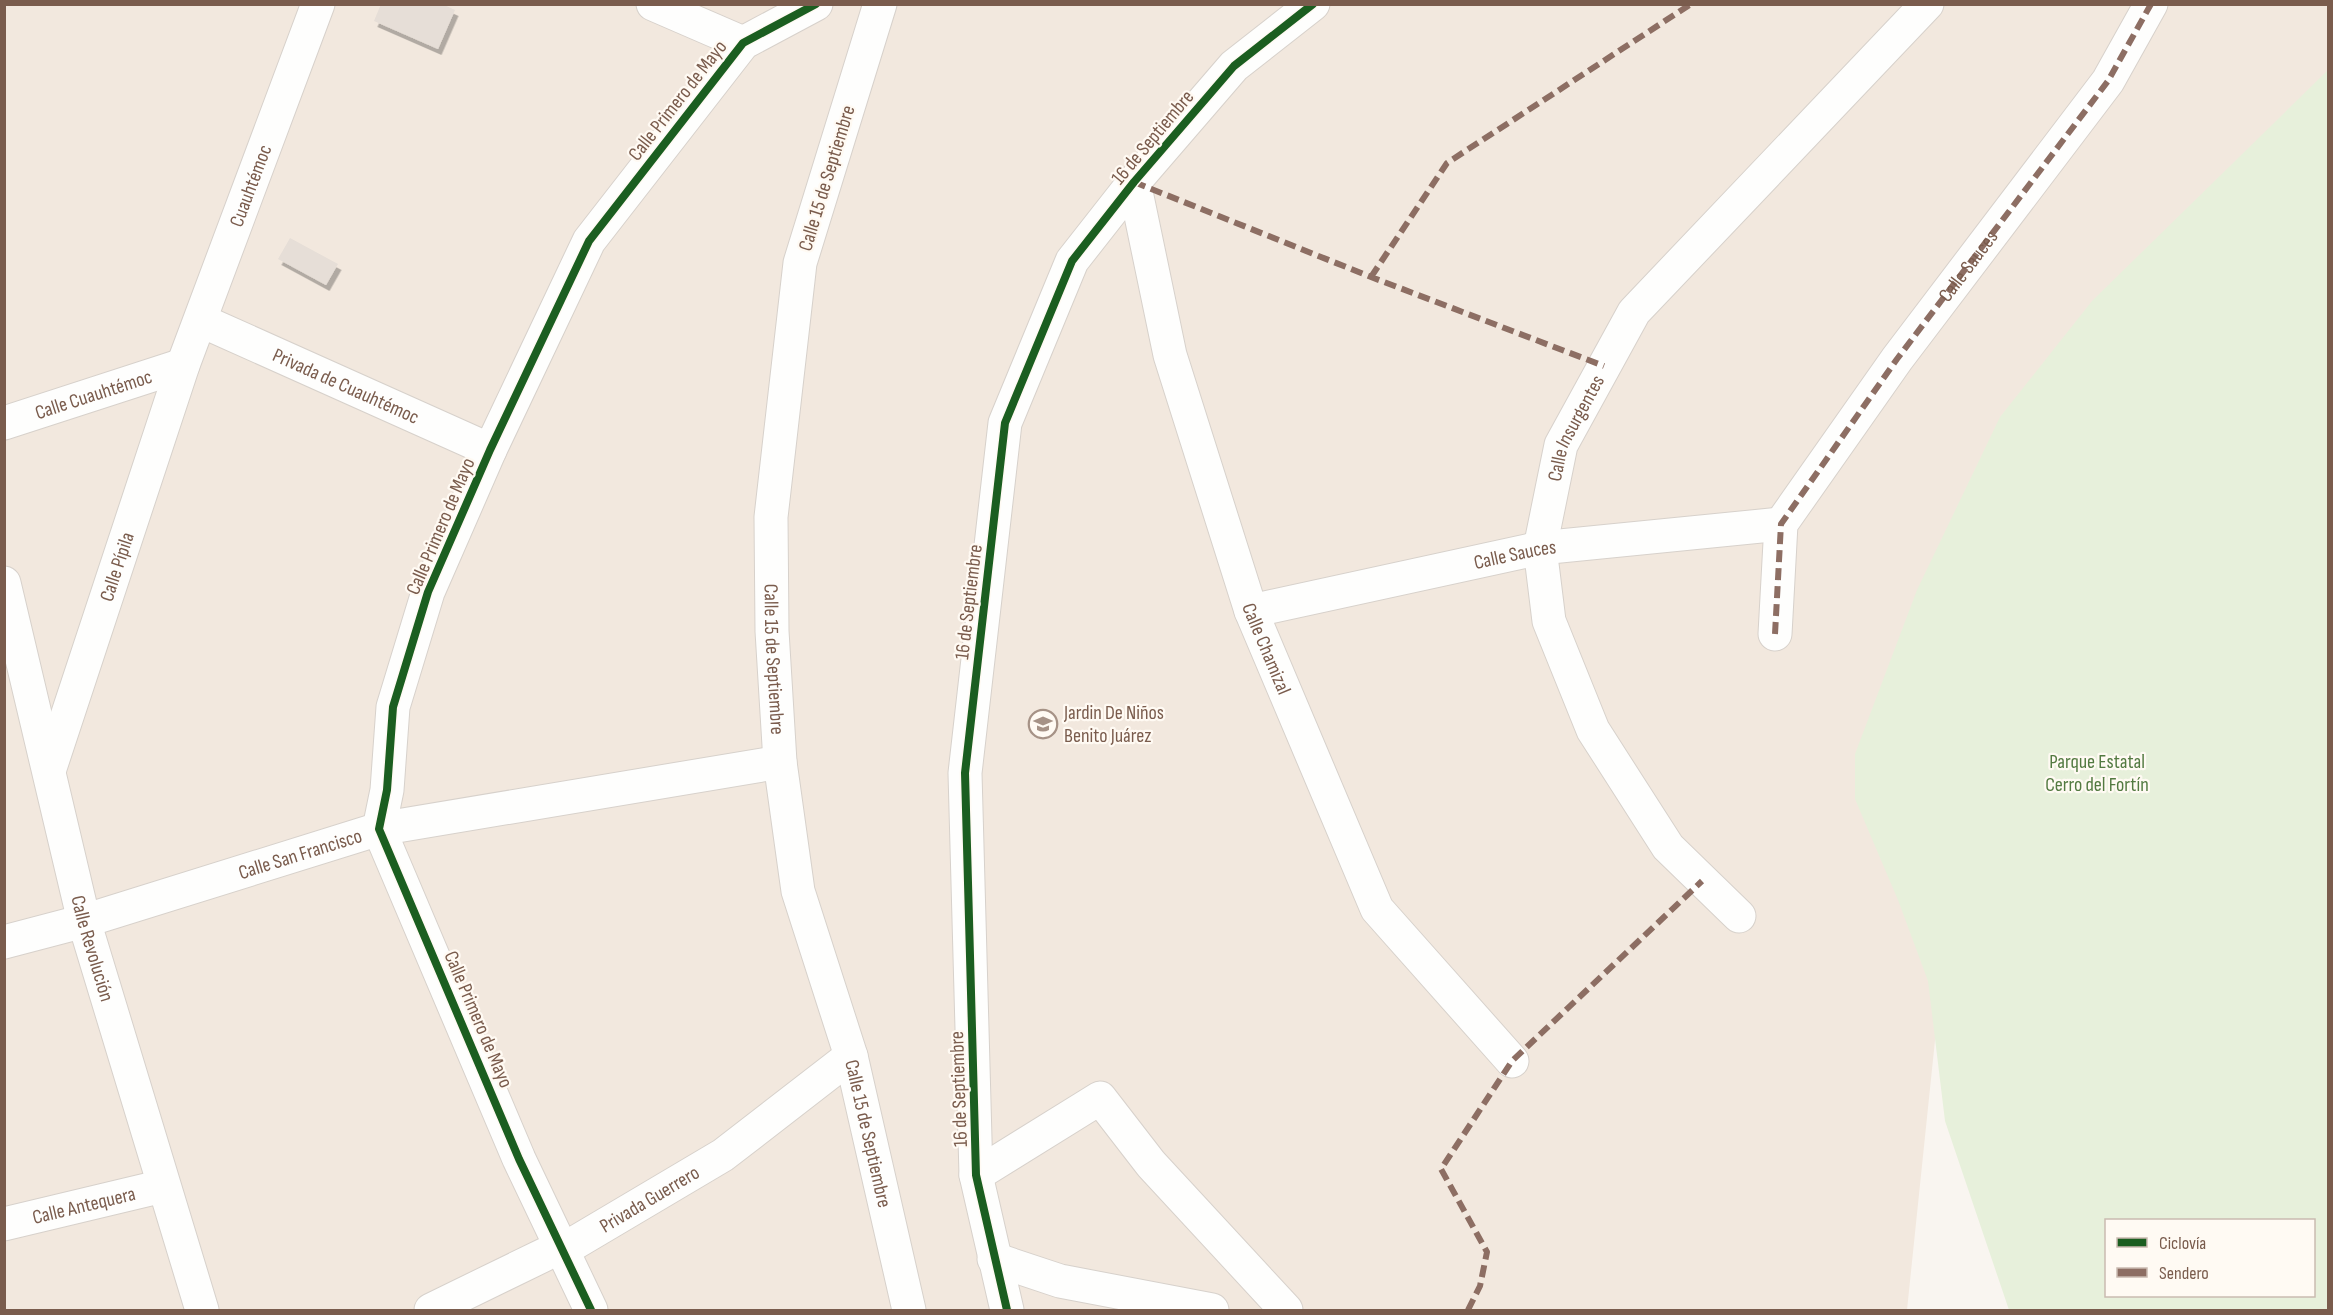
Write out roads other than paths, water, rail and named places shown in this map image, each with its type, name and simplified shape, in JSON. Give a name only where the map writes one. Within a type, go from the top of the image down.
[{"type":"street","name":"Cuauhtémoc","points":[[183,365],[202,321],[318,4]]},
{"type":"street","points":[[654,4],[743,43]]},
{"type":"street","name":"Calle Primero de Mayo","points":[[591,1311],[561,1251],[379,830],[387,790],[393,707],[428,592],[490,450],[589,241],[743,43],[816,4]]},
{"type":"street","name":"Calle 15 de Septiembre","points":[[879,4],[800,262],[771,517],[772,631],[780,762],[798,891],[852,1056],[909,1311]]},
{"type":"street","name":"16 de Septiembre","points":[[1007,1311],[976,1174],[965,773],[1005,423],[1072,261],[1134,182],[1234,66],[1313,4]]},
{"type":"street","name":"Calle Insurgentes","points":[[1738,916],[1668,848],[1593,730],[1549,621],[1540,548],[1561,445],[1635,312],[1927,4]]},
{"type":"street","name":"Calle Sauces","points":[[1251,610],[1540,548],[1781,524],[1897,359],[2108,81],[2151,4]]},
{"type":"street","name":"Calle Chamizal","points":[[1134,182],[1170,355],[1251,610],[1377,909],[1512,1060]]},
{"type":"street","name":"Privada de Cuauhtémoc","points":[[202,321],[490,450]]},
{"type":"street","name":"Calle Cuauhtémoc","points":[[4,423],[183,365]]},
{"type":"street","name":"Calle Pípila","points":[[50,768],[183,365]]},
{"type":"street","points":[[1775,634],[1781,524]]},
{"type":"street","name":"Calle Revolución","points":[[4,583],[50,768],[84,921],[202,1311]]},
{"type":"street","name":"Calle San Francisco","points":[[4,942],[84,921],[379,830],[780,762]]},
{"type":"street","name":"Privada Guerrero","points":[[431,1311],[550,1252],[561,1251],[723,1155],[852,1056]]},
{"type":"street","points":[[976,1174],[1100,1098],[1151,1164],[1286,1311]]},
{"type":"street","name":"Calle Antequera","points":[[4,1224],[163,1186]]},
{"type":"street","points":[[994,1259],[1059,1281],[1212,1311]]},
{"type":"place","name":"Jardin De Niños Benito Juárez","points":[[1043,724]]},
{"type":"park label","name":"Parque Estatal Cerro del Fortín","points":[[2097,772]]}]
